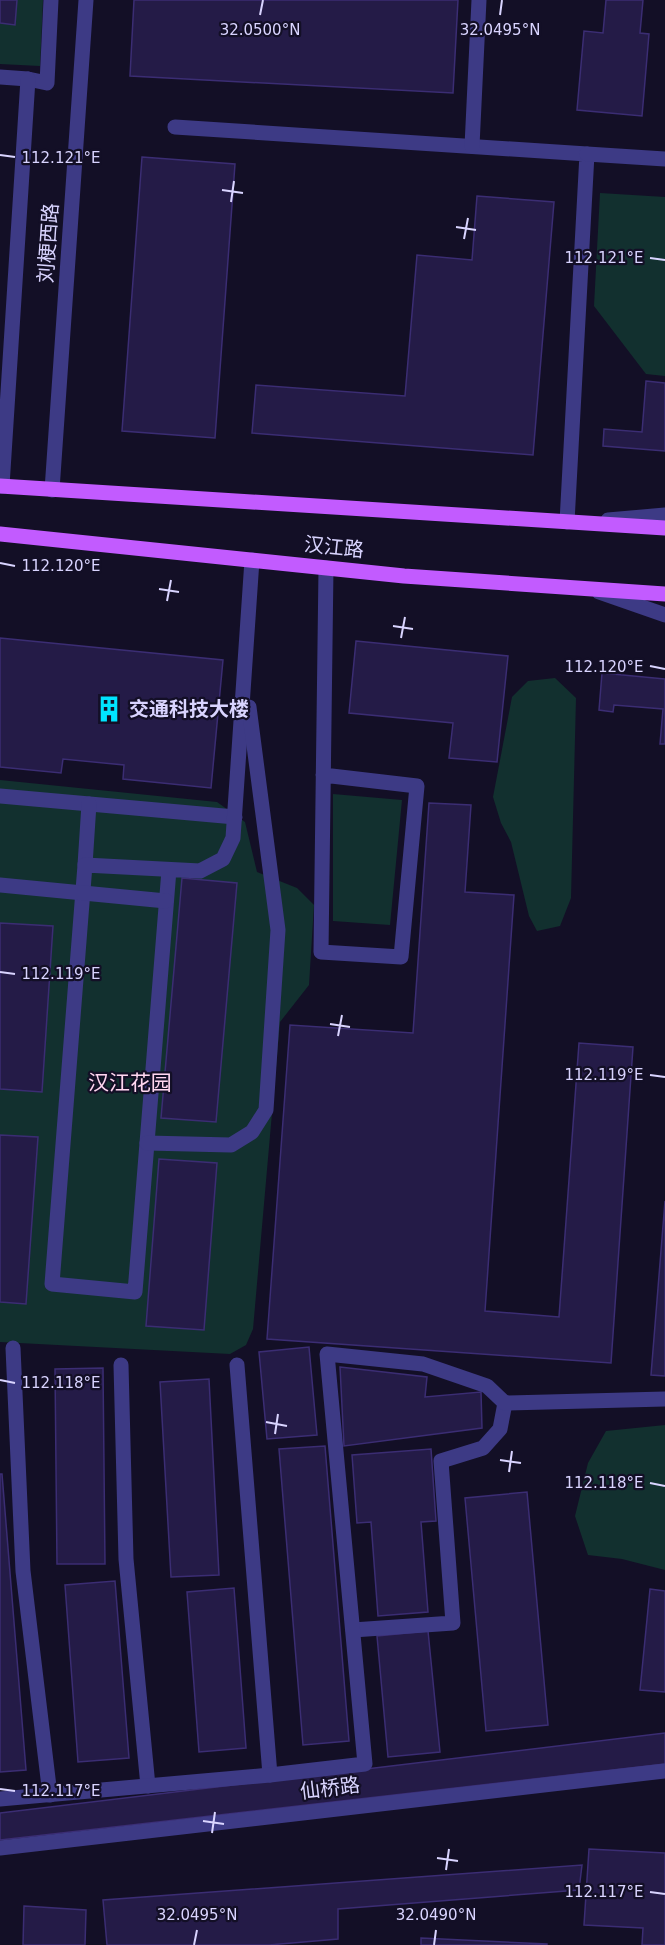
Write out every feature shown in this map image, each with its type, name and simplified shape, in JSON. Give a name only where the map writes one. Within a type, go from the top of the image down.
[{"type":"main road","name":"汉江路","points":[[1,486],[665,528]]},
{"type":"main road","name":"汉江路","points":[[0,534],[404,576],[665,594]]},
{"type":"street","points":[[0,77],[47,83],[51,0]]},
{"type":"street","name":"刘梗西路","points":[[52,490],[86,0]]},
{"type":"street","points":[[472,146],[479,0]]},
{"type":"street","points":[[1,486],[5,354],[28,79]]},
{"type":"street","points":[[175,127],[665,159]]},
{"type":"street","points":[[587,154],[574,522],[665,514]]},
{"type":"street","points":[[85,865],[200,871],[223,859],[233,838],[252,560]]},
{"type":"street","points":[[323,776],[417,786],[401,957],[321,952],[323,776],[326,568]]},
{"type":"street","points":[[588,588],[665,615]]},
{"type":"street","points":[[147,1143],[231,1145],[252,1132],[266,1110],[278,930],[245,672]]},
{"type":"street","points":[[0,796],[235,817]]},
{"type":"street","points":[[89,804],[52,1284],[135,1292],[169,870]]},
{"type":"street","points":[[0,885],[166,901]]},
{"type":"street","points":[[13,1348],[23,1571],[50,1795]]},
{"type":"street","points":[[0,1799],[270,1775],[365,1764],[327,1354],[423,1364],[487,1386],[505,1403],[665,1399]]},
{"type":"street","points":[[121,1365],[126,1559],[148,1786]]},
{"type":"street","points":[[237,1365],[270,1775]]},
{"type":"street","points":[[352,1630],[453,1623],[441,1461],[483,1448],[500,1429],[505,1403]]},
{"type":"street","name":"仙桥路","points":[[0,1848],[665,1771]]},
{"type":"green space","points":[[0,0],[43,0],[40,66],[0,64]]},
{"type":"green space","points":[[600,193],[665,197],[665,376],[646,374],[594,306]]},
{"type":"green space","points":[[555,678],[576,698],[571,898],[560,926],[537,931],[529,916],[511,842],[501,823],[493,797],[512,697],[528,681]]},
{"type":"green space","points":[[0,780],[217,802],[245,822],[257,872],[297,888],[314,905],[309,985],[280,1022],[253,1329],[246,1345],[230,1354],[0,1342]]},
{"type":"green space","points":[[333,794],[402,800],[390,925],[333,921]]},
{"type":"green space","points":[[665,1425],[665,1570],[622,1559],[588,1555],[575,1516],[588,1463],[606,1431]]},
{"type":"building","points":[[0,0],[17,0],[15,25],[0,23]]},
{"type":"building","points":[[134,0],[458,0],[453,93],[130,76]]},
{"type":"building","points":[[606,0],[643,0],[640,33],[649,34],[642,116],[577,110],[584,31],[603,33]]},
{"type":"building","points":[[142,157],[235,164],[215,438],[122,431]]},
{"type":"building","points":[[477,196],[554,202],[533,455],[252,433],[256,385],[405,396],[417,255],[472,260]]},
{"type":"building","points":[[646,381],[665,383],[665,451],[603,446],[604,429],[642,432]]},
{"type":"building","name":"交通科技大楼","points":[[0,638],[223,660],[211,788],[123,779],[124,765],[63,759],[61,773],[0,767]]},
{"type":"building","points":[[356,641],[508,656],[497,762],[449,758],[453,723],[349,713]]},
{"type":"building","points":[[602,673],[665,679],[665,744],[660,744],[663,709],[614,705],[613,712],[599,710]]},
{"type":"building","points":[[429,803],[471,805],[465,892],[514,895],[485,1311],[559,1317],[579,1043],[633,1047],[611,1363],[267,1339],[290,1025],[413,1033]]},
{"type":"building","points":[[182,878],[237,883],[216,1122],[161,1118]]},
{"type":"building","points":[[0,923],[53,926],[42,1092],[0,1089]]},
{"type":"building","points":[[0,1135],[38,1137],[26,1304],[0,1302]]},
{"type":"building","points":[[159,1159],[217,1163],[204,1330],[146,1326]]},
{"type":"building","points":[[665,1201],[665,1376],[651,1375]]},
{"type":"building","points":[[309,1347],[317,1435],[267,1439],[259,1352]]},
{"type":"building","points":[[340,1367],[427,1377],[425,1397],[481,1392],[482,1428],[344,1446]]},
{"type":"building","points":[[103,1368],[105,1564],[57,1564],[55,1369]]},
{"type":"building","points":[[209,1379],[219,1575],[171,1577],[160,1382]]},
{"type":"building","points":[[325,1446],[349,1741],[303,1745],[279,1449]]},
{"type":"building","points":[[431,1449],[436,1521],[421,1522],[428,1612],[378,1616],[371,1522],[357,1523],[352,1455]]},
{"type":"building","points":[[0,1474],[2,1474],[26,1770],[0,1772]]},
{"type":"building","points":[[527,1492],[548,1725],[486,1731],[465,1498]]},
{"type":"building","points":[[115,1581],[129,1758],[78,1762],[65,1585]]},
{"type":"building","points":[[234,1588],[246,1748],[199,1752],[187,1592]]},
{"type":"building","points":[[650,1589],[665,1591],[665,1692],[640,1690]]},
{"type":"building","points":[[428,1631],[440,1752],[388,1757],[377,1636]]},
{"type":"building","points":[[665,1733],[665,1764],[0,1840],[0,1813]]},
{"type":"building","points":[[589,1849],[665,1853],[665,1945],[642,1945],[643,1928],[584,1925]]},
{"type":"building","points":[[582,1865],[579,1890],[338,1909],[338,1939],[269,1945],[107,1945],[103,1900]]},
{"type":"building","points":[[24,1906],[86,1910],[85,1945],[23,1945]]},
{"type":"building","points":[[421,1938],[547,1944],[547,1945],[421,1945]]},
{"type":"place","name":"交通科技大楼","points":[[109,709]]},
{"type":"district","name":"汉江花园","points":[[130,1083]]}]
